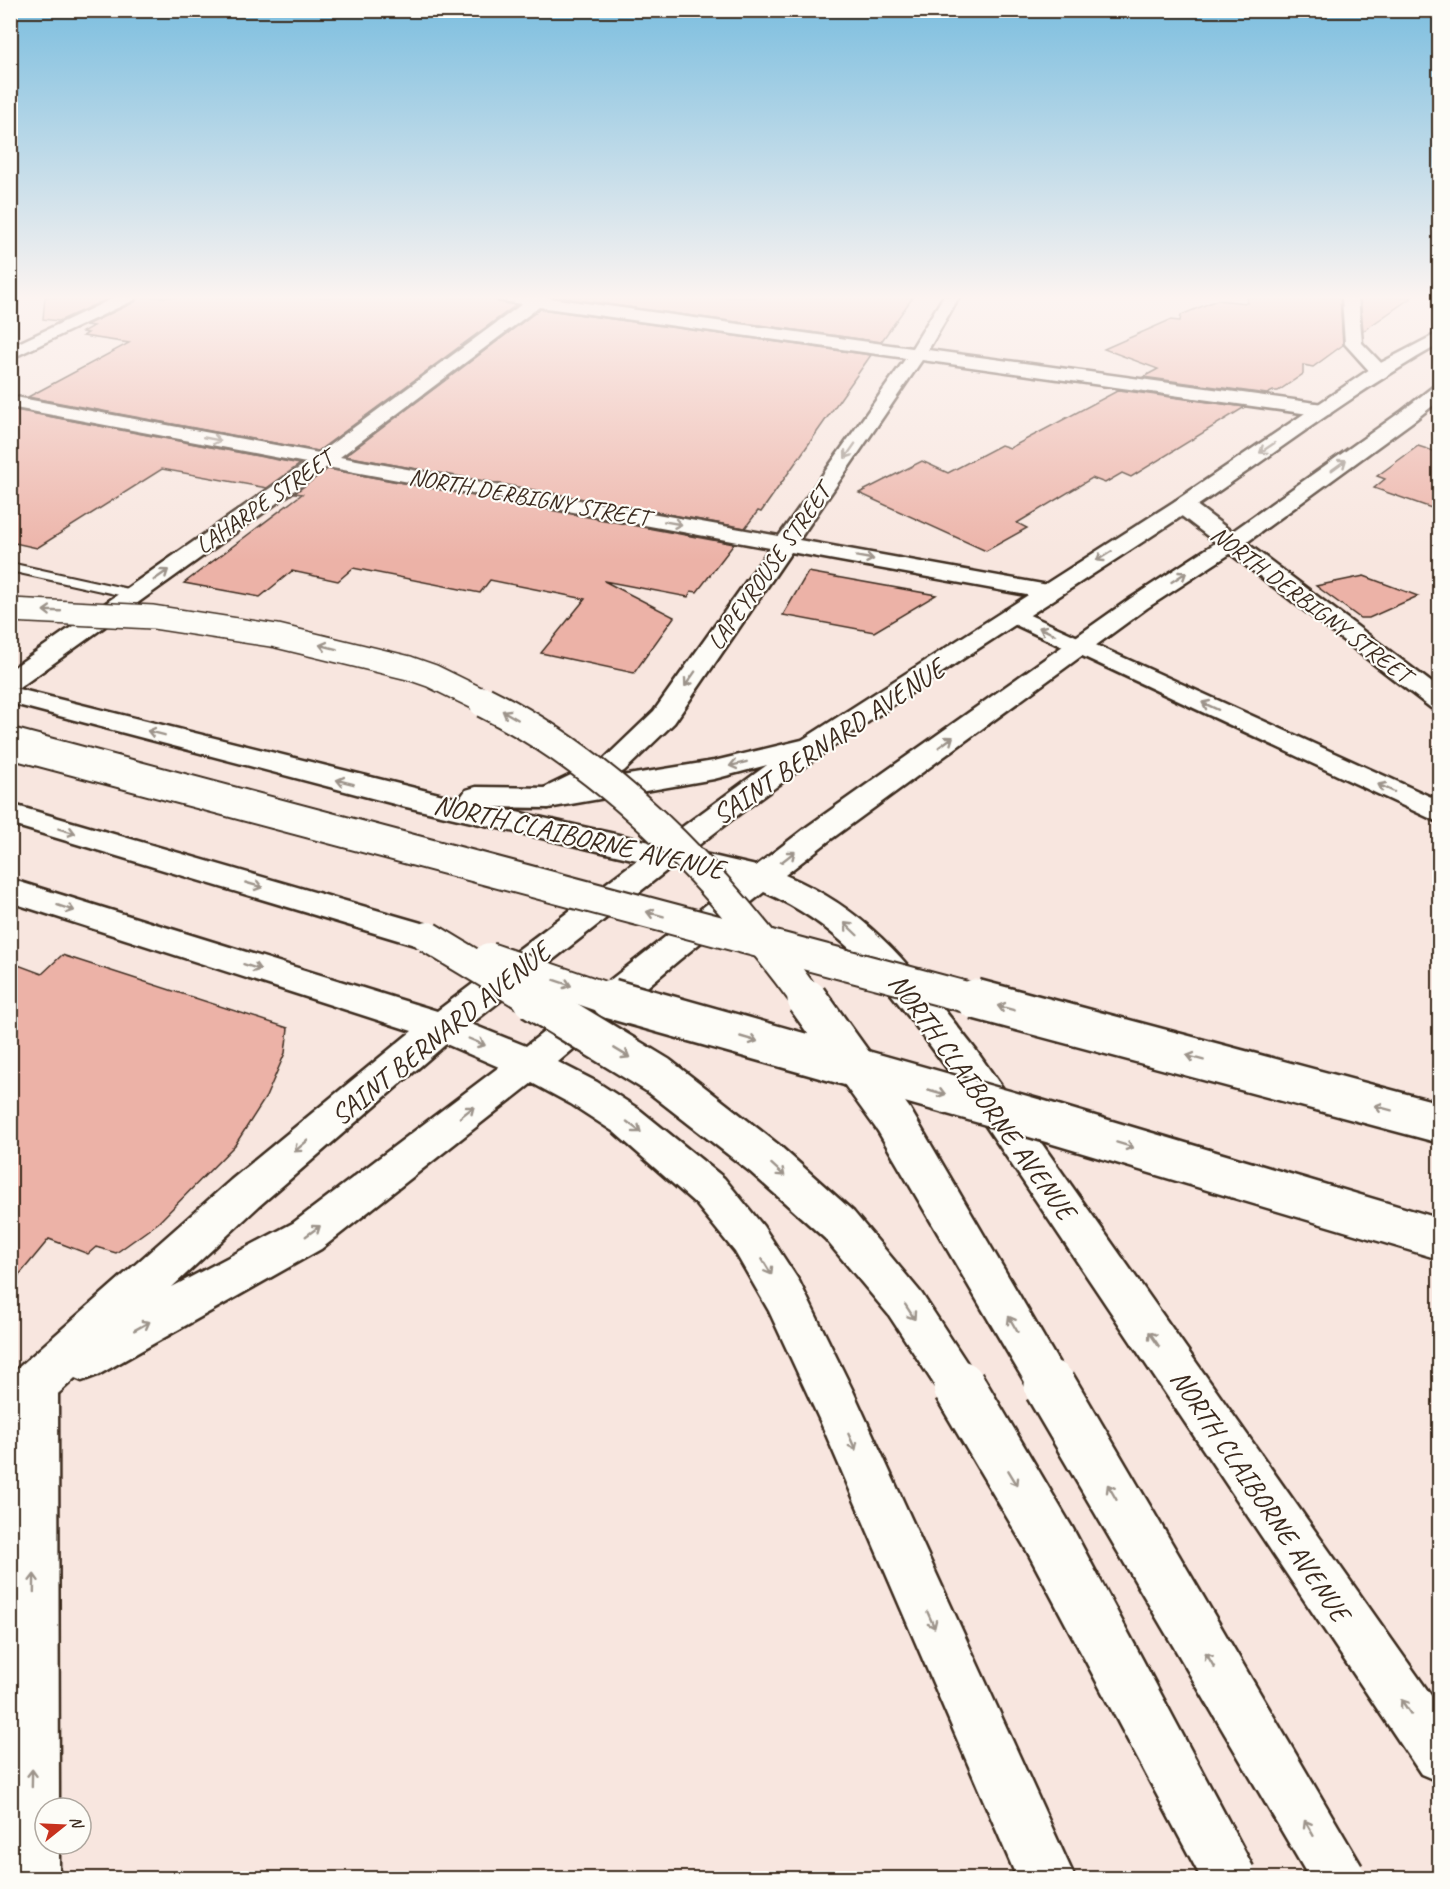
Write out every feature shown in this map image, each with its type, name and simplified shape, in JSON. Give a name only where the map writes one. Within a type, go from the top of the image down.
[{"type":"main road","name":"LAHARPE STREET","points":[[10,682],[323,460],[423,385]]},
{"type":"main road","name":"LAPEYROUSE STREET","points":[[548,798],[614,765],[664,717],[895,385]]},
{"type":"main road","points":[[1146,385],[1323,410]]},
{"type":"main road","name":"SAINT BERNARD AVENUE","points":[[23,1394],[245,1193],[442,1027],[666,854],[815,744],[1048,591],[1183,506],[1323,410],[1369,385]]},
{"type":"main road","points":[[30,1878],[23,1394],[307,1236],[530,1064],[667,951],[819,833],[1079,646],[1231,543],[1409,415],[1433,387]]},
{"type":"main road","name":"NORTH DERBIGNY STREET","points":[[10,401],[1048,591]]},
{"type":"main road","points":[[1409,415],[1440,408]]},
{"type":"main road","name":"NORTH DERBIGNY STREET","points":[[1183,506],[1440,702]]},
{"type":"main road","points":[[10,610],[170,619],[218,625],[312,643],[399,666],[430,676],[510,716],[560,745],[633,803],[709,880],[776,958],[831,1029],[894,1120],[1339,1878]]},
{"type":"main road","points":[[1014,615],[1440,813]]},
{"type":"main road","name":"NORTH CLAIBORNE AVENUE","points":[[10,695],[402,796],[666,854],[762,878],[815,902],[842,921],[887,964],[962,1060],[1440,1755]]},
{"type":"main road","points":[[10,743],[1440,1123]]},
{"type":"main road","points":[[402,796],[548,798],[714,770],[815,744]]},
{"type":"main road","points":[[10,814],[428,937],[627,1005],[1048,1123],[1440,1239]]},
{"type":"main road","points":[[10,890],[442,1027],[530,1064],[627,1121],[710,1191],[750,1239],[784,1296],[837,1407],[1046,1878]]},
{"type":"main road","points":[[428,937],[659,1076],[764,1158],[839,1225],[905,1304],[954,1378],[1050,1540],[1230,1878]]},
{"type":"lane","points":[[10,567],[133,594]]},
{"type":"building","points":[[50,385],[407,385],[318,451],[28,397]]},
{"type":"building","points":[[439,385],[850,385],[761,512],[758,511],[745,528],[345,456]]},
{"type":"building","points":[[1202,385],[1287,385],[1267,394]]},
{"type":"building","points":[[1119,390],[1245,407],[1131,477],[1122,473],[1105,483],[1092,478],[1017,523],[1027,528],[986,551],[859,493],[922,461],[948,473],[1001,445],[1010,448]]},
{"type":"building","points":[[10,409],[300,464],[267,488],[162,469],[37,548],[10,542]]},
{"type":"building","points":[[1418,446],[1440,453],[1440,511],[1374,488],[1385,479],[1377,476]]},
{"type":"building","points":[[328,469],[734,544],[697,592],[691,591],[688,597],[604,581],[674,617],[634,673],[541,653],[585,599],[490,580],[480,593],[353,568],[338,581],[292,571],[260,597],[184,583],[302,494],[295,493]]},
{"type":"building","points":[[808,572],[936,595],[874,632],[783,615]]},
{"type":"building","points":[[1364,576],[1418,596],[1369,618],[1360,618],[1316,586]]},
{"type":"building","points":[[62,955],[288,1028],[285,1053],[266,1097],[235,1145],[158,1223],[116,1253],[96,1247],[88,1254],[49,1239],[10,1286],[10,962],[42,974]]}]
